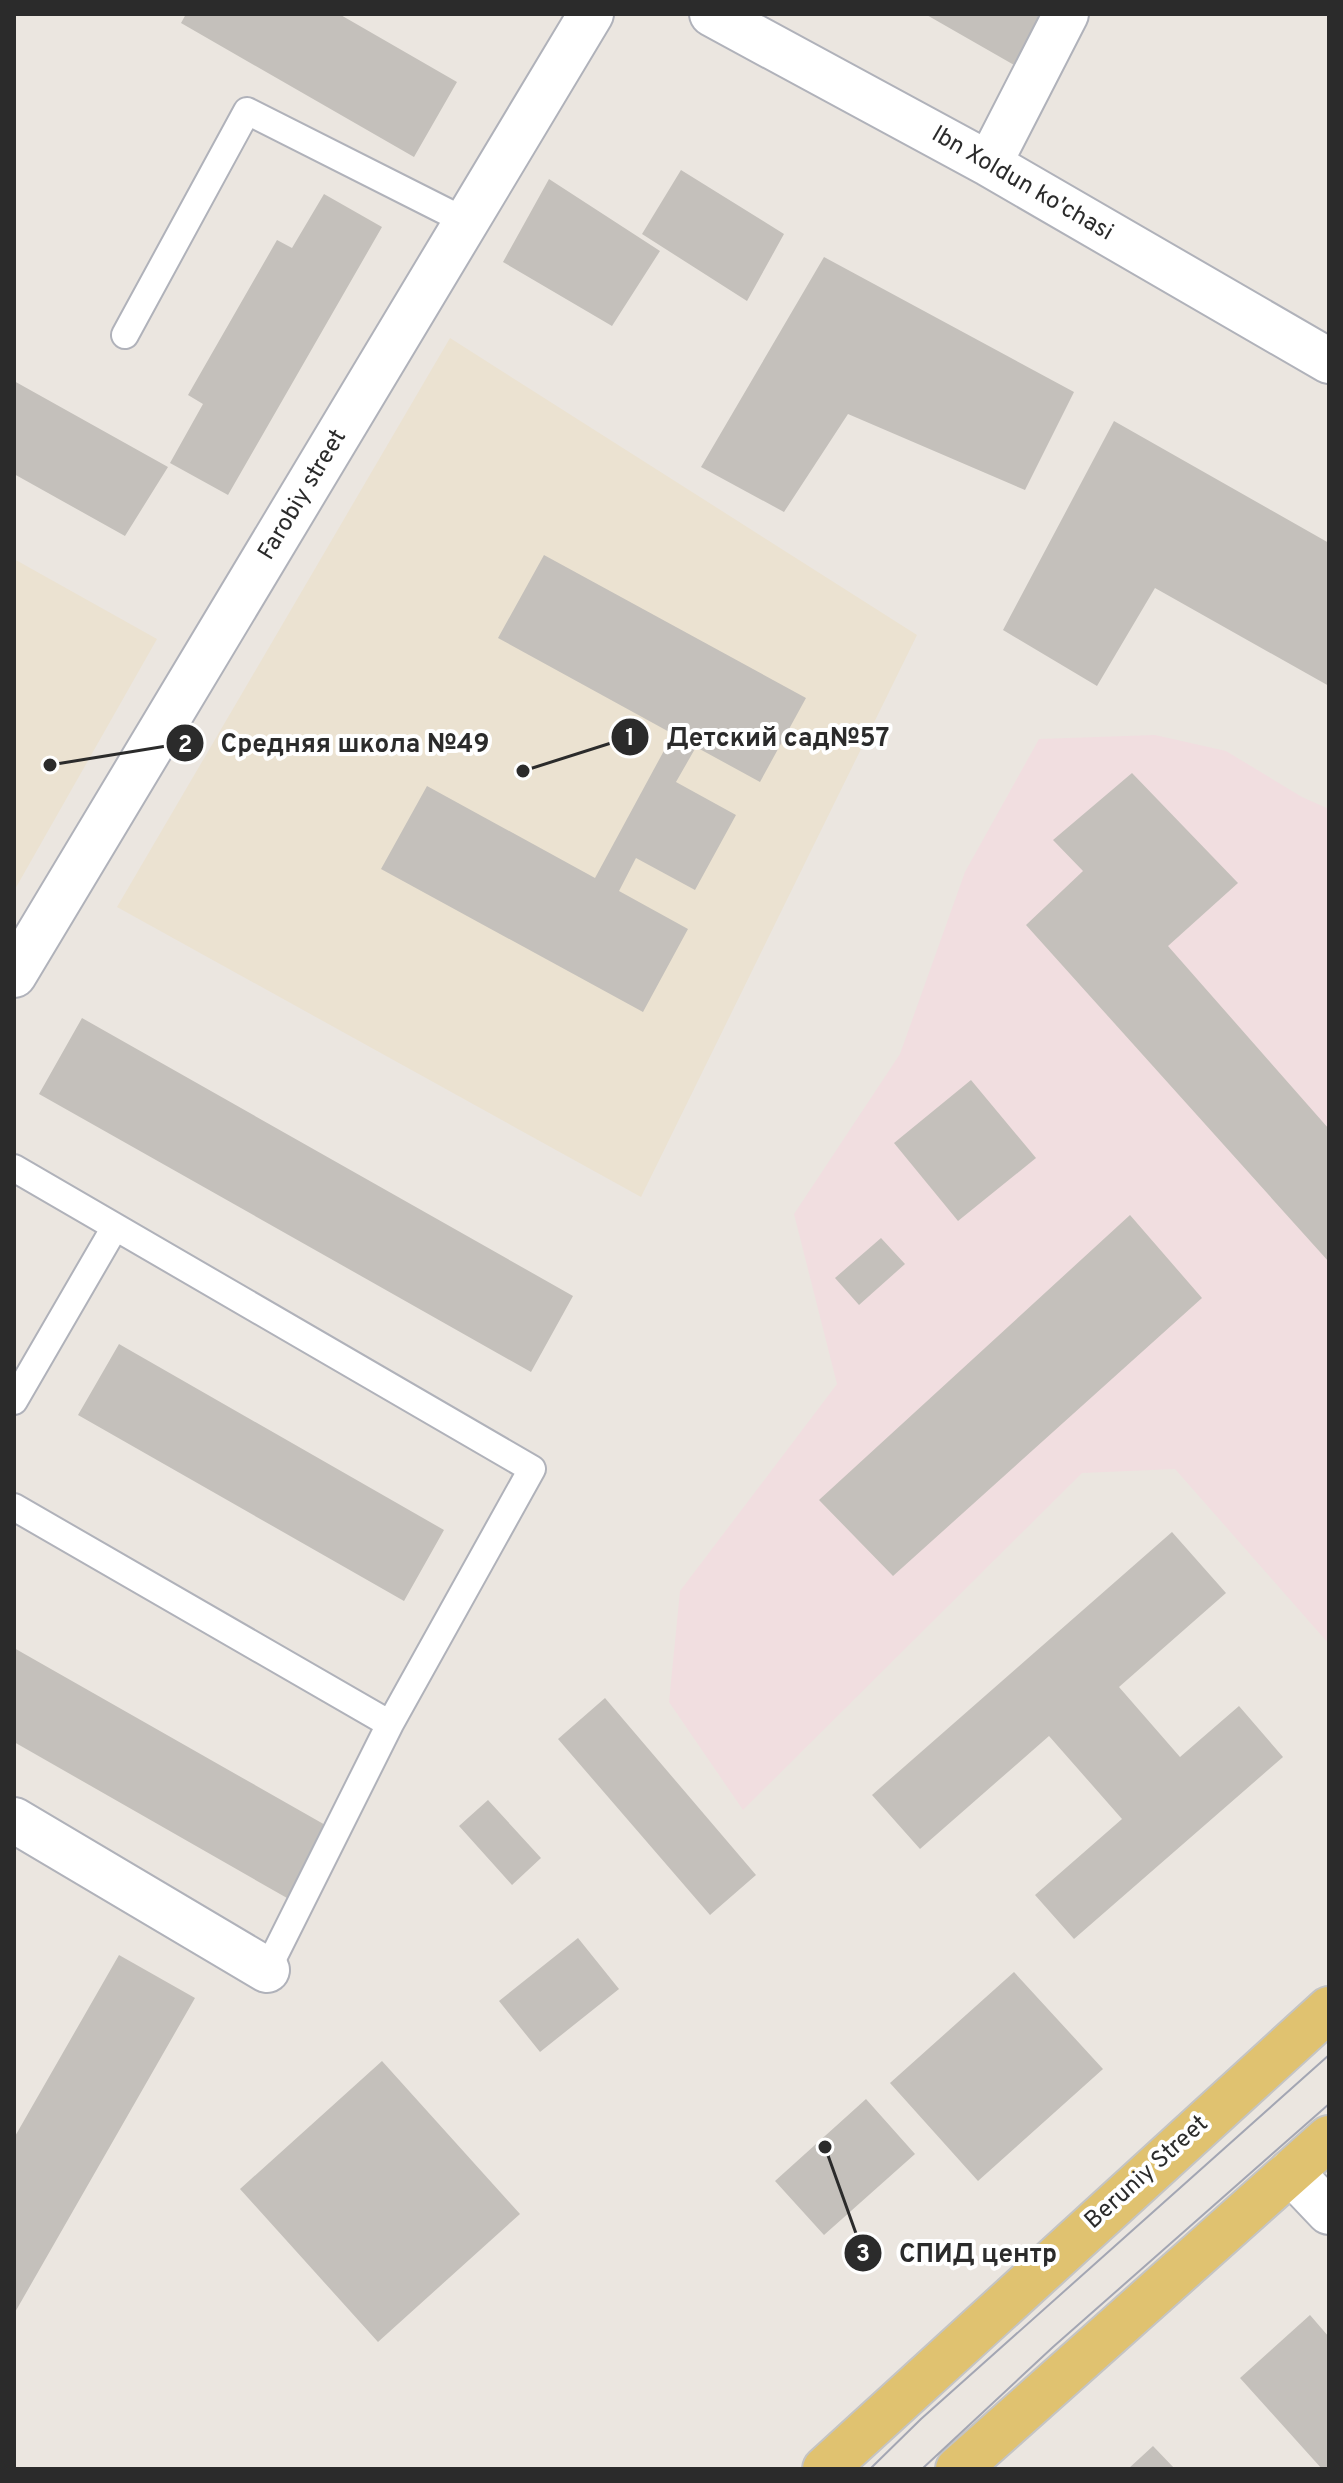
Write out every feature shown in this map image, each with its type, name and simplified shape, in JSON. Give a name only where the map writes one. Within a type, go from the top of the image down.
[{"type":"main road","name":"Beruniy Street","points":[[825,2469],[1329,2009]]},
{"type":"main road","points":[[958,2469],[1329,2138]]},
{"type":"street","name":"Farobiy street","points":[[14,975],[591,14]]},
{"type":"street","name":"Ibn Xoldun ko'chasi","points":[[712,14],[989,164],[1329,361]]},
{"type":"street","points":[[989,164],[1066,14]]},
{"type":"street","points":[[14,1820],[267,1970]]},
{"type":"street","points":[[1291,2172],[1329,2212]]},
{"type":"lane","points":[[125,335],[247,111],[467,222]]},
{"type":"lane","points":[[14,1168],[532,1469],[390,1724],[267,1970]]},
{"type":"lane","points":[[14,1401],[115,1227]]},
{"type":"lane","points":[[14,1507],[390,1724]]},
{"type":"shaded area","points":[[450,338],[917,635],[641,1197],[117,907]]},
{"type":"shaded area","points":[[14,559],[157,639],[14,891]]},
{"type":"shaded area","points":[[1155,735],[1226,751],[1302,797],[1329,809],[1329,1644],[1175,1469],[1082,1473],[743,1810],[669,1702],[680,1591],[837,1384],[794,1214],[900,1054],[965,872],[1039,739]]},
{"type":"building","points":[[186,14],[339,14],[457,82],[414,157],[181,23]]},
{"type":"building","points":[[925,14],[1055,14],[1023,70]]},
{"type":"building","points":[[681,170],[784,234],[747,301],[642,234]]},
{"type":"building","points":[[549,179],[660,251],[612,326],[503,262]]},
{"type":"building","points":[[324,194],[382,227],[228,495],[170,463],[203,404],[188,395],[277,240],[292,248]]},
{"type":"building","points":[[824,257],[1074,392],[1025,490],[848,414],[784,512],[701,467]]},
{"type":"building","points":[[14,381],[168,467],[125,536],[14,474]]},
{"type":"building","points":[[1114,421],[1329,543],[1329,686],[1155,588],[1097,686],[1003,630]]},
{"type":"building","points":[[544,555],[806,698],[760,782],[696,747],[676,782],[736,815],[695,890],[636,858],[619,891],[688,929],[643,1012],[381,869],[427,786],[595,878],[673,734],[498,638]]},
{"type":"building","points":[[1132,773],[1238,883],[1168,946],[1329,1129],[1329,1262],[1026,925],[1083,871],[1053,840]]},
{"type":"building","points":[[82,1018],[573,1296],[531,1372],[39,1094]]},
{"type":"building","points":[[971,1080],[1036,1158],[958,1221],[894,1143]]},
{"type":"building","points":[[1130,1215],[1202,1298],[893,1576],[819,1500]]},
{"type":"building","points":[[881,1238],[905,1264],[859,1305],[835,1278]]},
{"type":"building","points":[[119,1344],[444,1530],[404,1601],[78,1415]]},
{"type":"building","points":[[1172,1532],[1226,1593],[1119,1687],[1180,1757],[1239,1706],[1283,1757],[1074,1939],[1035,1895],[1122,1819],[1049,1736],[920,1849],[872,1795]]},
{"type":"building","points":[[14,1648],[327,1826],[287,1898],[14,1742]]},
{"type":"building","points":[[605,1698],[756,1875],[710,1915],[558,1739]]},
{"type":"building","points":[[488,1800],[541,1858],[512,1885],[459,1826]]},
{"type":"building","points":[[578,1938],[619,1989],[540,2052],[499,2001]]},
{"type":"building","points":[[119,1955],[195,1998],[14,2314],[14,2138]]},
{"type":"building","points":[[1014,1972],[1103,2069],[978,2181],[890,2083]]},
{"type":"building","points":[[382,2061],[520,2214],[378,2342],[240,2189]]},
{"type":"building","points":[[866,2099],[915,2154],[824,2235],[775,2181]]},
{"type":"building","points":[[1310,2315],[1329,2337],[1329,2469],[1322,2469],[1240,2378]]},
{"type":"building","points":[[1153,2446],[1175,2469],[1128,2469]]},
{"type":"tram line","points":[[870,2469],[921,2419],[1329,2055]]},
{"type":"tram line","points":[[922,2469],[1053,2347],[1329,2104]]},
{"type":"place","name":"Средняя школа №49","points":[[50,765]]},
{"type":"place","name":"Детский сад№57","points":[[523,771]]},
{"type":"place","name":"СПИД центр","points":[[825,2147]]}]
